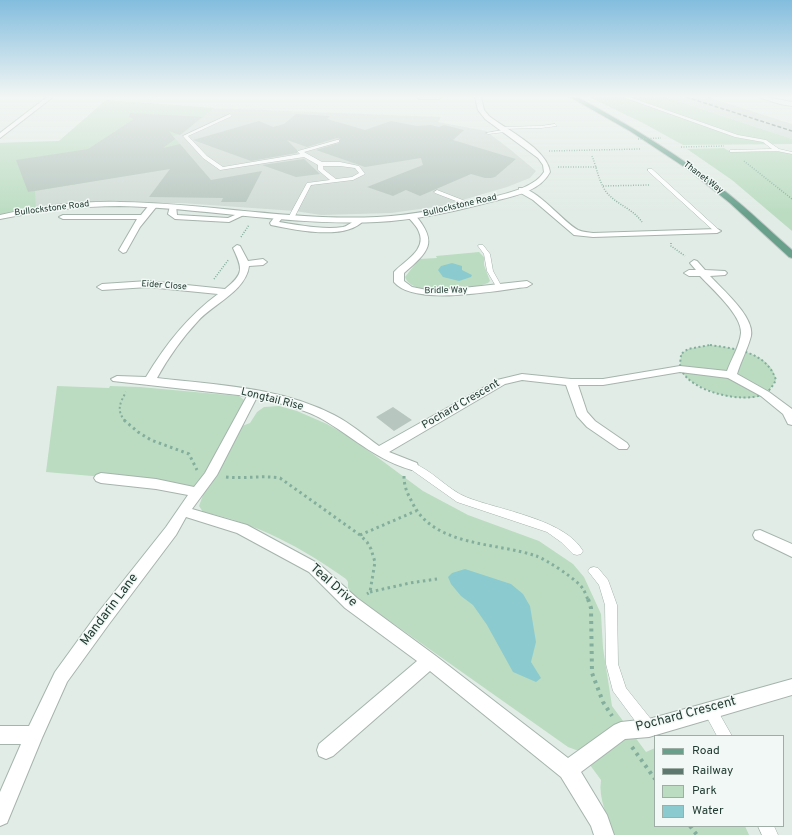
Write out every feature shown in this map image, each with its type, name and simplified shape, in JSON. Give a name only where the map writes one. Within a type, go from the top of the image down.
[{"type":"main road","name":"Thanet Way","points":[[643,136],[674,156],[724,194],[792,255]]},
{"type":"main road","name":"Thanet Way","points":[[783,247],[792,259]]},
{"type":"street","points":[[512,136],[537,152],[547,167]]},
{"type":"street","name":"Bullockstone Road","points":[[0,217],[76,205],[116,204],[173,208],[172,214],[175,217],[182,218],[228,220],[244,212],[291,218],[360,220],[412,216],[471,205],[522,190],[535,184],[544,176],[547,167]]},
{"type":"street","points":[[522,190],[536,198],[566,226],[577,233],[593,235],[716,231]]},
{"type":"street","points":[[123,250],[131,231],[153,206]]},
{"type":"street","name":"Bridle Way","points":[[412,216],[424,232],[425,242],[420,253],[399,272],[400,282],[409,289],[426,293],[527,284]]},
{"type":"street","name":"Bullockstone Road","points":[[63,217],[142,217]]},
{"type":"street","name":"Bullockstone Road","points":[[279,217],[274,223],[331,229],[344,228],[353,225],[360,220]]},
{"type":"street","points":[[150,381],[158,366],[182,335],[204,310],[227,292],[242,276],[245,264],[237,248]]},
{"type":"street","points":[[245,264],[263,262]]},
{"type":"street","points":[[694,263],[738,312],[746,325],[746,335],[731,376]]},
{"type":"street","points":[[689,273],[722,273]]},
{"type":"street","name":"Eider Close","points":[[102,287],[148,284],[227,292]]},
{"type":"street","name":"Pochard Crescent","points":[[379,452],[501,382],[522,377],[571,382],[603,382],[680,369],[731,376],[765,394],[788,412],[792,420]]},
{"type":"street","name":"Longtail Rise","points":[[117,379],[150,381],[254,393],[299,405],[330,418],[379,452],[412,466]]},
{"type":"street","points":[[571,382],[581,413],[592,424],[623,446]]},
{"type":"street","name":"Mandarin Lane","points":[[0,816],[34,735],[61,677],[103,619],[171,531],[182,512],[210,475],[254,393]]},
{"type":"street","points":[[101,478],[156,484],[197,492]]},
{"type":"street","name":"Teal Drive","points":[[182,512],[242,529],[314,568],[351,603],[430,661],[568,770],[600,822],[604,835]]},
{"type":"street","points":[[760,535],[792,551]]},
{"type":"street","points":[[326,750],[430,661]]},
{"type":"street","name":"Pochard Crescent","points":[[568,770],[621,731],[649,728],[792,687]]},
{"type":"street","points":[[0,736],[34,735]]},
{"type":"lane","points":[[185,136],[205,157],[222,169],[305,155]]},
{"type":"lane","points":[[737,136],[764,141],[777,150]]},
{"type":"lane","points":[[291,218],[309,184],[353,178],[362,174],[357,167],[349,165],[321,164],[300,152],[336,141]]},
{"type":"lane","points":[[732,151],[777,150],[792,152]]},
{"type":"lane","points":[[321,164],[320,169],[334,181]]},
{"type":"lane","points":[[650,170],[667,184],[716,231]]},
{"type":"lane","points":[[437,192],[471,205]]},
{"type":"lane","points":[[481,246],[487,254],[490,271],[499,287]]},
{"type":"lane","points":[[412,466],[461,499],[551,529],[565,539],[577,552]]},
{"type":"lane","points":[[594,571],[604,583],[612,605],[612,664],[620,691],[649,728]]},
{"type":"lane","points":[[710,710],[724,735]]},
{"type":"path","points":[[638,139],[661,138]]},
{"type":"path","points":[[537,152],[642,149]]},
{"type":"path","points":[[732,151],[792,199]]},
{"type":"path","points":[[592,156],[603,186],[616,201],[639,216],[648,233]]},
{"type":"path","points":[[547,167],[597,167]]},
{"type":"path","points":[[603,186],[667,184]]},
{"type":"path","points":[[237,248],[242,234],[259,215]]},
{"type":"path","points":[[661,232],[671,243],[671,246],[694,263]]},
{"type":"path","points":[[698,346],[723,347],[741,351],[755,355],[772,367],[776,380],[765,394],[758,397],[744,398],[714,392],[700,387],[687,379],[680,369],[681,354],[688,349],[698,346]]},
{"type":"path","points":[[133,381],[119,404],[119,412],[131,427],[156,442],[188,453],[194,460],[199,473],[243,479],[267,476],[280,478],[360,535],[370,545],[376,565],[370,592]]},
{"type":"path","points":[[412,466],[404,475],[404,486],[416,511],[429,523],[453,537],[537,556],[562,570],[583,588],[591,608],[592,672],[603,702],[621,731],[654,778]]},
{"type":"path","points":[[360,535],[416,511]]},
{"type":"path","points":[[351,603],[370,592],[410,583],[437,579]]},
{"type":"path","points":[[691,827],[697,835]]},
{"type":"shaded area","points":[[65,136],[493,136],[536,171],[530,178],[507,187],[442,206],[391,213],[321,215],[295,211],[181,203],[134,203],[36,209],[0,143],[59,141]]},
{"type":"shaded area","points":[[783,136],[792,136],[792,139]]},
{"type":"green space","points":[[65,136],[173,136],[197,164],[35,191],[36,209],[0,215],[0,143],[59,141]]},
{"type":"green space","points":[[667,136],[783,136],[792,139],[792,144],[683,145]]},
{"type":"green space","points":[[724,148],[731,152],[792,152],[792,231],[732,180],[687,149]]},
{"type":"green space","points":[[479,252],[484,257],[484,265],[490,281],[488,283],[476,287],[437,290],[417,287],[409,283],[405,277],[419,259]]},
{"type":"green space","points":[[710,345],[740,350],[759,358],[773,371],[776,380],[766,393],[755,397],[732,397],[706,390],[686,377],[680,368],[680,364],[681,354],[688,349]]},
{"type":"green space","points":[[57,386],[109,388],[110,386],[140,387],[239,396],[246,403],[242,426],[250,423],[257,412],[264,407],[279,406],[297,411],[327,424],[350,437],[423,491],[468,515],[539,541],[573,564],[584,577],[601,614],[603,648],[612,706],[646,752],[654,748],[654,827],[745,827],[749,835],[614,835],[602,801],[600,787],[601,780],[579,750],[568,747],[350,593],[346,579],[313,557],[260,530],[223,517],[203,512],[199,506],[203,495],[92,476],[46,472]]},
{"type":"water","points":[[452,263],[462,266],[462,270],[472,275],[471,277],[459,281],[443,277],[438,270],[441,266]]},
{"type":"water","points":[[465,569],[511,584],[523,594],[530,606],[536,642],[531,662],[541,678],[536,682],[513,672],[487,625],[473,605],[461,596],[451,584],[448,577],[452,573]]},
{"type":"building","points":[[108,136],[173,136],[175,139],[163,148],[180,144],[211,180],[262,171],[246,202],[221,202],[223,198],[149,197],[170,169],[28,192],[16,160],[88,149]]},
{"type":"building","points":[[207,136],[457,136],[453,140],[516,159],[495,177],[485,178],[471,174],[420,196],[406,190],[393,196],[367,187],[423,165],[421,158],[365,167],[316,150],[339,143],[340,139],[337,138],[307,147],[287,140],[297,150],[297,153],[251,161],[193,140]]},
{"type":"building","points":[[304,159],[320,174],[296,177],[262,165]]},
{"type":"building","points":[[393,407],[412,420],[394,431],[376,417]]}]
